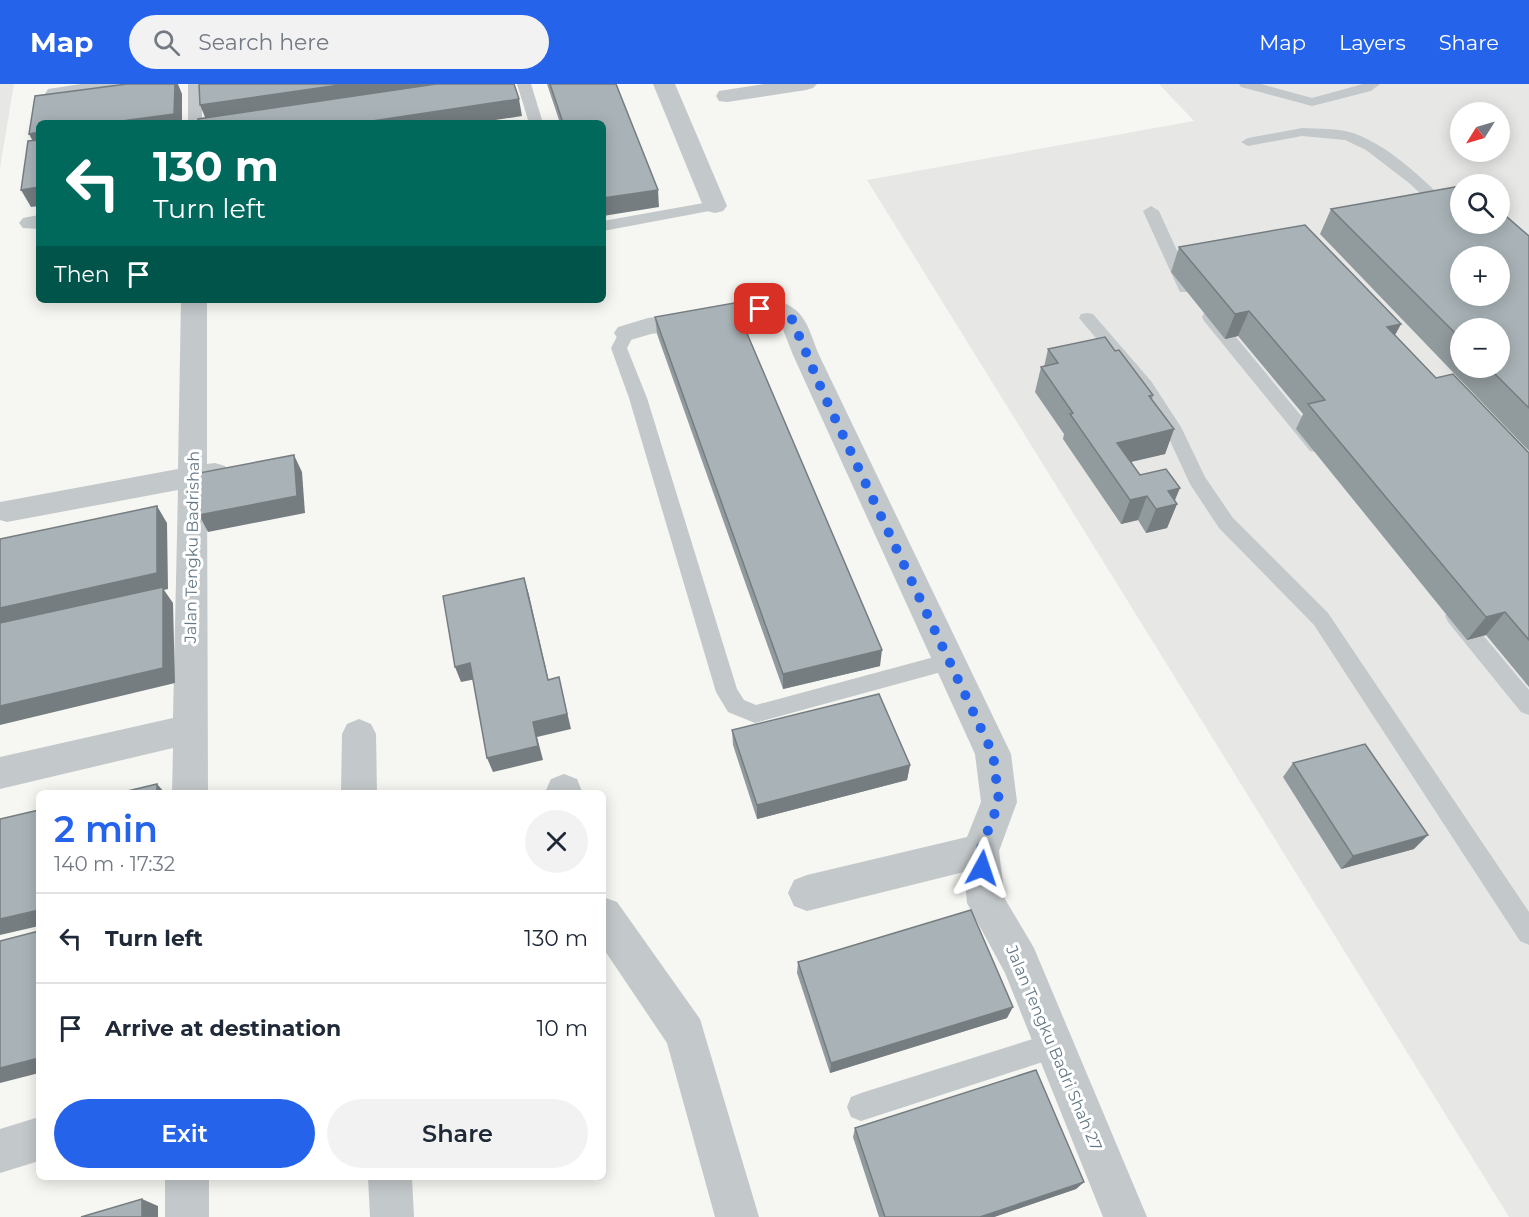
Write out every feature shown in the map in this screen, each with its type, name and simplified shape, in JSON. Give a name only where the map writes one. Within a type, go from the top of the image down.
[{"type":"street","points":[[56,94],[125,84]]},
{"type":"street","points":[[664,84],[715,206]]},
{"type":"street","points":[[728,96],[796,85]]},
{"type":"street","name":"Jalan Tengku Badrishah","points":[[190,790],[190,729],[181,598],[193,477],[194,303]]},
{"type":"street","name":"Jalan Tengku Badri Shah 27","points":[[627,333],[648,326],[775,308],[791,317],[811,366],[993,754],[999,802],[980,851],[986,903],[1020,962],[1125,1217]]},
{"type":"street","points":[[7,510],[237,469]]},
{"type":"street","points":[[0,773],[190,729]]},
{"type":"street","points":[[359,735],[359,790]]},
{"type":"street","points":[[807,893],[980,851]]},
{"type":"street","points":[[606,919],[685,1034],[737,1217]]},
{"type":"street","points":[[0,1151],[36,1140]]},
{"type":"street","points":[[187,1180],[187,1217]]},
{"type":"street","points":[[390,1180],[392,1217]]},
{"type":"lane","points":[[195,84],[195,120]]},
{"type":"lane","points":[[524,84],[535,120]]},
{"type":"lane","points":[[1246,84],[1312,102],[1366,88],[1373,84]]},
{"type":"lane","points":[[1248,142],[1302,132],[1348,136],[1371,147],[1414,180],[1450,213]]},
{"type":"lane","points":[[606,225],[715,206]]},
{"type":"lane","points":[[1151,211],[1182,284],[1325,456]]},
{"type":"lane","points":[[1473,234],[1476,237]]},
{"type":"lane","points":[[1086,318],[1145,385],[1175,430],[1197,479],[1226,523],[1321,619],[1529,933]]},
{"type":"lane","points":[[627,333],[619,348],[638,398],[727,692],[736,706],[755,714],[949,662]]},
{"type":"lane","points":[[1446,604],[1529,706]]},
{"type":"lane","points":[[861,1107],[1055,1045]]},
{"type":"shaded area","points":[[0,84],[14,84],[0,168]]},
{"type":"shaded area","points":[[1159,84],[1529,84],[1529,1217],[1509,1217],[867,180],[1194,121]]},
{"type":"building","points":[[127,84],[175,84],[174,114],[129,120],[36,120],[36,133],[29,134],[35,96]]},
{"type":"building","points":[[199,84],[346,84],[200,105]]},
{"type":"building","points":[[436,84],[514,84],[519,99],[379,120],[198,119]]},
{"type":"building","points":[[550,84],[616,84],[658,190],[606,198],[606,120],[562,120]]},
{"type":"building","points":[[36,140],[36,188],[21,190],[28,141]]},
{"type":"building","points":[[1450,188],[1450,234],[1510,234],[1510,220],[1529,236],[1529,408],[1499,378],[1510,378],[1510,318],[1450,318],[1450,328],[1331,209]]},
{"type":"building","points":[[1305,225],[1401,324],[1387,327],[1436,378],[1450,375],[1450,378],[1457,378],[1529,453],[1529,640],[1505,612],[1486,617],[1308,404],[1325,400],[1249,311],[1235,314],[1179,247]]},
{"type":"building","points":[[734,303],[882,650],[783,674],[655,317]]},
{"type":"building","points":[[1105,337],[1115,351],[1119,350],[1153,395],[1149,396],[1174,429],[1117,443],[1140,475],[1166,469],[1180,488],[1168,491],[1177,504],[1156,509],[1147,496],[1130,500],[1070,414],[1073,413],[1041,367],[1058,363],[1048,349]]},
{"type":"building","points":[[294,455],[297,496],[199,515],[199,473]]},
{"type":"building","points":[[157,506],[157,573],[0,608],[0,539]]},
{"type":"building","points":[[524,578],[548,680],[559,677],[567,714],[533,722],[538,746],[487,758],[470,663],[455,667],[443,596]]},
{"type":"building","points":[[163,587],[163,668],[0,706],[0,623]]},
{"type":"building","points":[[879,694],[910,765],[757,805],[732,730]]},
{"type":"building","points":[[1365,744],[1428,835],[1353,856],[1293,763]]},
{"type":"building","points":[[157,784],[157,790],[132,790]]},
{"type":"building","points":[[36,811],[36,911],[0,919],[0,819]]},
{"type":"building","points":[[971,910],[1013,1007],[831,1063],[798,962]]},
{"type":"building","points":[[36,932],[36,1059],[0,1068],[0,941]]},
{"type":"building","points":[[1036,1070],[1084,1182],[980,1217],[885,1217],[855,1128]]},
{"type":"building","points":[[142,1199],[142,1217],[81,1217]]},
{"type":"route","points":[[760,309],[775,308],[791,317],[824,395],[993,754],[999,802],[980,851],[982,868]]}]
